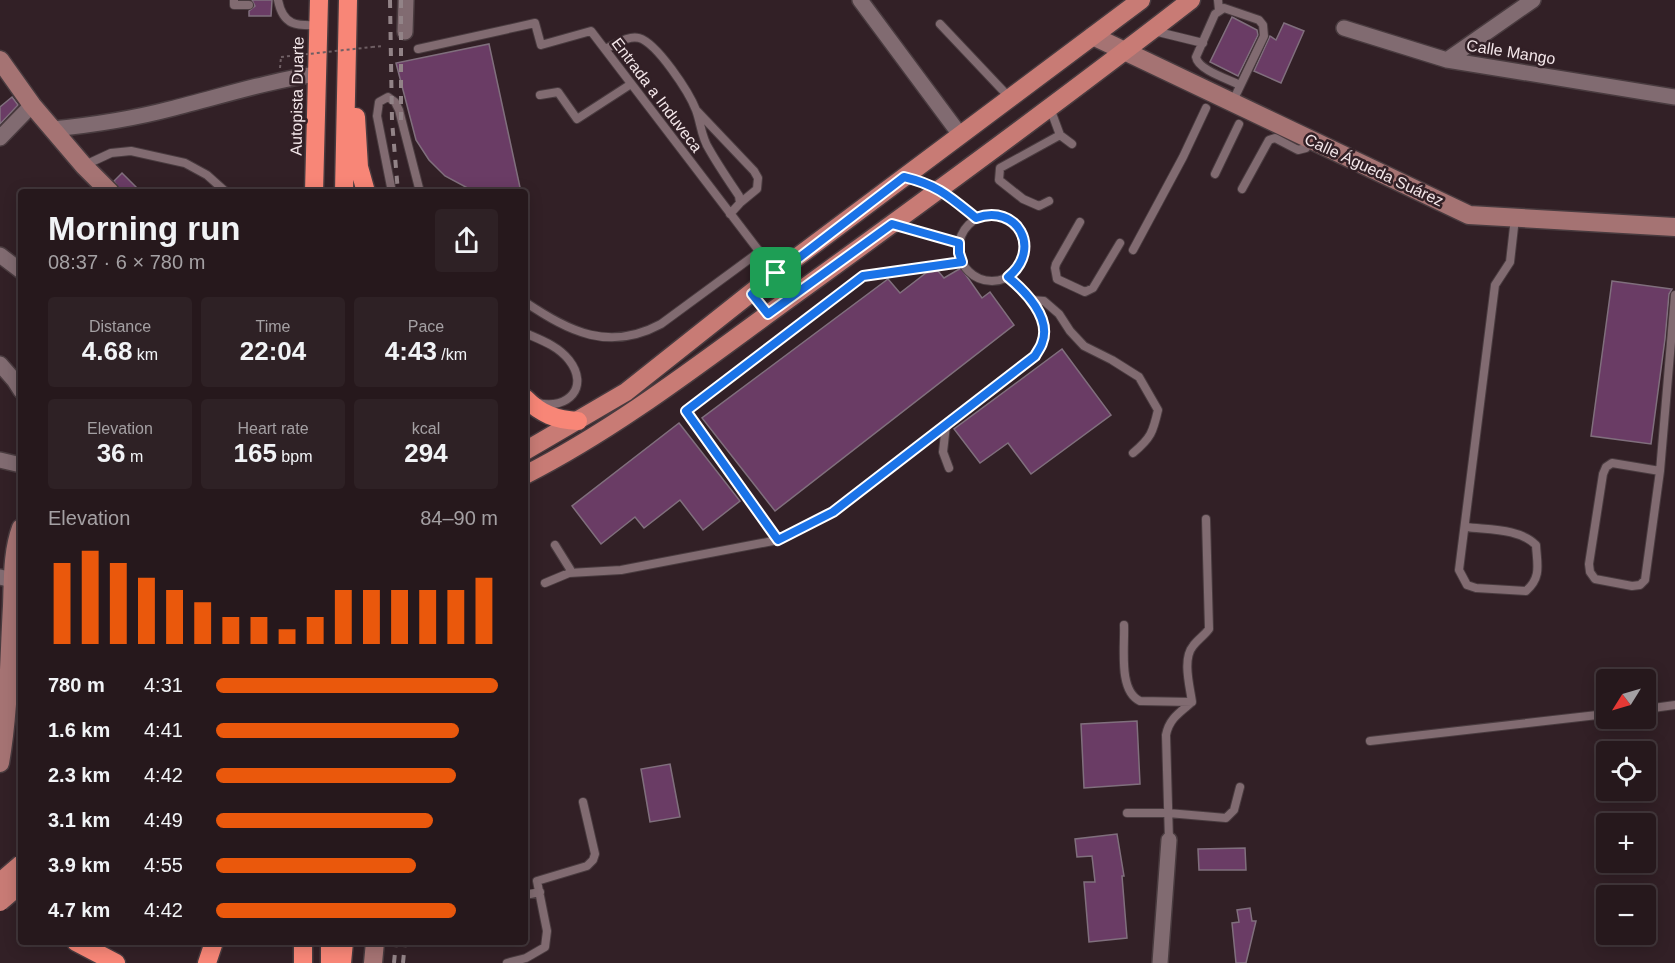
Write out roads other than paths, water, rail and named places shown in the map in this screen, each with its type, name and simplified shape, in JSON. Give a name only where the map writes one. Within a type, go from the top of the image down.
[{"type":"highway","name":"Autopista Duarte","points":[[314,189],[319,0]]},
{"type":"highway","points":[[344,189],[348,0]]},
{"type":"highway","points":[[347,66],[357,122],[359,189]]},
{"type":"highway","points":[[359,167],[365,189]]},
{"type":"highway","points":[[528,401],[549,416],[562,420],[578,420]]},
{"type":"highway","points":[[0,867],[18,887]]},
{"type":"highway","points":[[82,945],[116,963]]},
{"type":"highway","points":[[207,963],[213,945]]},
{"type":"highway","points":[[303,945],[303,963]]},
{"type":"highway","points":[[330,945],[330,963]]},
{"type":"highway","points":[[342,963],[344,945]]},
{"type":"main road","points":[[528,449],[626,392],[776,273],[1141,0]]},
{"type":"main road","points":[[528,473],[635,409],[940,189],[1191,0]]},
{"type":"main road","points":[[752,294],[768,314]]},
{"type":"main road","points":[[0,882],[18,867]]},
{"type":"main road","points":[[0,902],[18,887]]},
{"type":"street","points":[[405,32],[406,0]]},
{"type":"street","points":[[860,0],[961,136]]},
{"type":"street","points":[[1447,60],[1533,0]]},
{"type":"street","name":"Calle Mango","points":[[1344,28],[1447,60],[1675,97]]},
{"type":"street","name":"Calle Águeda Suárez","points":[[1093,36],[1469,215],[1675,227]]},
{"type":"street","points":[[0,60],[32,105],[84,166],[107,189]]},
{"type":"street","points":[[53,129],[86,126],[167,110],[279,80],[317,74]]},
{"type":"street","points":[[0,138],[32,105]]},
{"type":"street","points":[[0,255],[18,269]]},
{"type":"street","points":[[0,364],[18,386]]},
{"type":"street","points":[[0,460],[18,464]]},
{"type":"street","points":[[0,763],[6,703],[11,580],[18,536]]},
{"type":"street","points":[[1160,963],[1169,840]]},
{"type":"street","points":[[374,963],[375,945]]},
{"type":"lane","points":[[234,0],[234,5],[249,5]]},
{"type":"lane","points":[[1218,0],[1219,10]]},
{"type":"lane","points":[[277,4],[292,24],[318,26]]},
{"type":"lane","points":[[1232,103],[1264,36],[1263,26],[1259,20],[1227,8],[1215,14],[1197,57],[1198,64],[1240,85]]},
{"type":"lane","name":"Entrada a Induveca","points":[[418,49],[535,23],[541,45],[591,31],[776,273]]},
{"type":"lane","points":[[940,24],[1010,98]]},
{"type":"lane","points":[[1152,31],[1203,43]]},
{"type":"lane","points":[[605,49],[632,37],[641,38],[653,45],[686,90],[696,110],[754,171],[758,178],[757,189],[730,214]]},
{"type":"lane","points":[[540,95],[558,92],[577,119],[631,84]]},
{"type":"lane","points":[[391,189],[377,116],[379,102],[388,97],[395,102],[399,110],[419,189]]},
{"type":"lane","points":[[1049,107],[1060,135],[1072,144]]},
{"type":"lane","points":[[1133,250],[1183,157],[1206,108]]},
{"type":"lane","points":[[696,110],[699,128],[708,148],[739,196],[740,203]]},
{"type":"lane","points":[[1215,174],[1239,124]]},
{"type":"lane","points":[[1049,201],[1039,206],[1023,199],[999,180],[1000,168],[1060,135]]},
{"type":"lane","points":[[1242,189],[1269,140],[1275,138],[1298,150],[1306,148],[1311,140]]},
{"type":"lane","points":[[84,166],[111,153],[131,151],[185,163],[207,175],[223,189]]},
{"type":"lane","points":[[904,177],[923,181],[940,189],[976,218]]},
{"type":"lane","points":[[994,214],[1016,225],[1025,247],[1023,259],[1017,269],[1008,277],[998,281],[987,281],[977,278],[968,271],[959,253],[959,243],[964,229],[976,218],[994,214]]},
{"type":"lane","points":[[1466,528],[1520,534],[1530,539],[1536,545],[1537,578],[1532,585],[1526,591],[1476,588],[1467,585],[1459,570],[1495,285],[1510,262],[1515,218]]},
{"type":"lane","points":[[1080,222],[1056,264],[1057,279],[1085,292],[1093,288],[1120,243]]},
{"type":"lane","points":[[892,224],[959,243]]},
{"type":"lane","points":[[528,304],[558,324],[590,335],[625,337],[645,333],[662,324],[759,252]]},
{"type":"lane","points":[[778,540],[686,411],[863,276],[962,262]]},
{"type":"lane","points":[[545,583],[569,573],[621,570],[778,540],[833,512],[1035,356],[1043,342],[1044,326],[1031,300],[1021,287],[1008,277]]},
{"type":"lane","points":[[1660,471],[1612,463],[1606,467],[1589,564],[1590,572],[1595,579],[1632,586],[1640,585],[1645,580],[1660,471],[1675,295]]},
{"type":"lane","points":[[1031,300],[1044,301],[1059,314],[1084,346],[1139,377],[1158,410],[1153,432],[1133,453]]},
{"type":"lane","points":[[528,334],[558,348],[570,361],[577,374],[577,388],[571,398],[558,404],[544,405],[528,401]]},
{"type":"lane","points":[[946,425],[943,452],[949,468]]},
{"type":"lane","points":[[1192,702],[1189,655],[1192,646],[1204,637],[1209,629],[1206,519]]},
{"type":"lane","points":[[555,546],[570,569],[569,573]]},
{"type":"lane","points":[[1124,625],[1126,684],[1132,698],[1140,701],[1192,702]]},
{"type":"lane","points":[[1169,840],[1166,735],[1168,724],[1173,717],[1192,702]]},
{"type":"lane","points":[[1656,708],[1675,705]]},
{"type":"lane","points":[[1370,741],[1596,715]]},
{"type":"lane","points":[[1127,813],[1168,813],[1226,818],[1234,810],[1240,787]]},
{"type":"lane","points":[[507,963],[526,958],[544,947],[547,931],[537,881],[587,866],[593,860],[595,854],[583,802]]},
{"type":"lane","points":[[528,895],[540,892]]},
{"type":"railway","points":[[390,0],[392,121],[398,189]]},
{"type":"railway","points":[[401,0],[401,120]]},
{"type":"railway","points":[[394,963],[396,945]]},
{"type":"railway","points":[[403,963],[405,945]]}]
